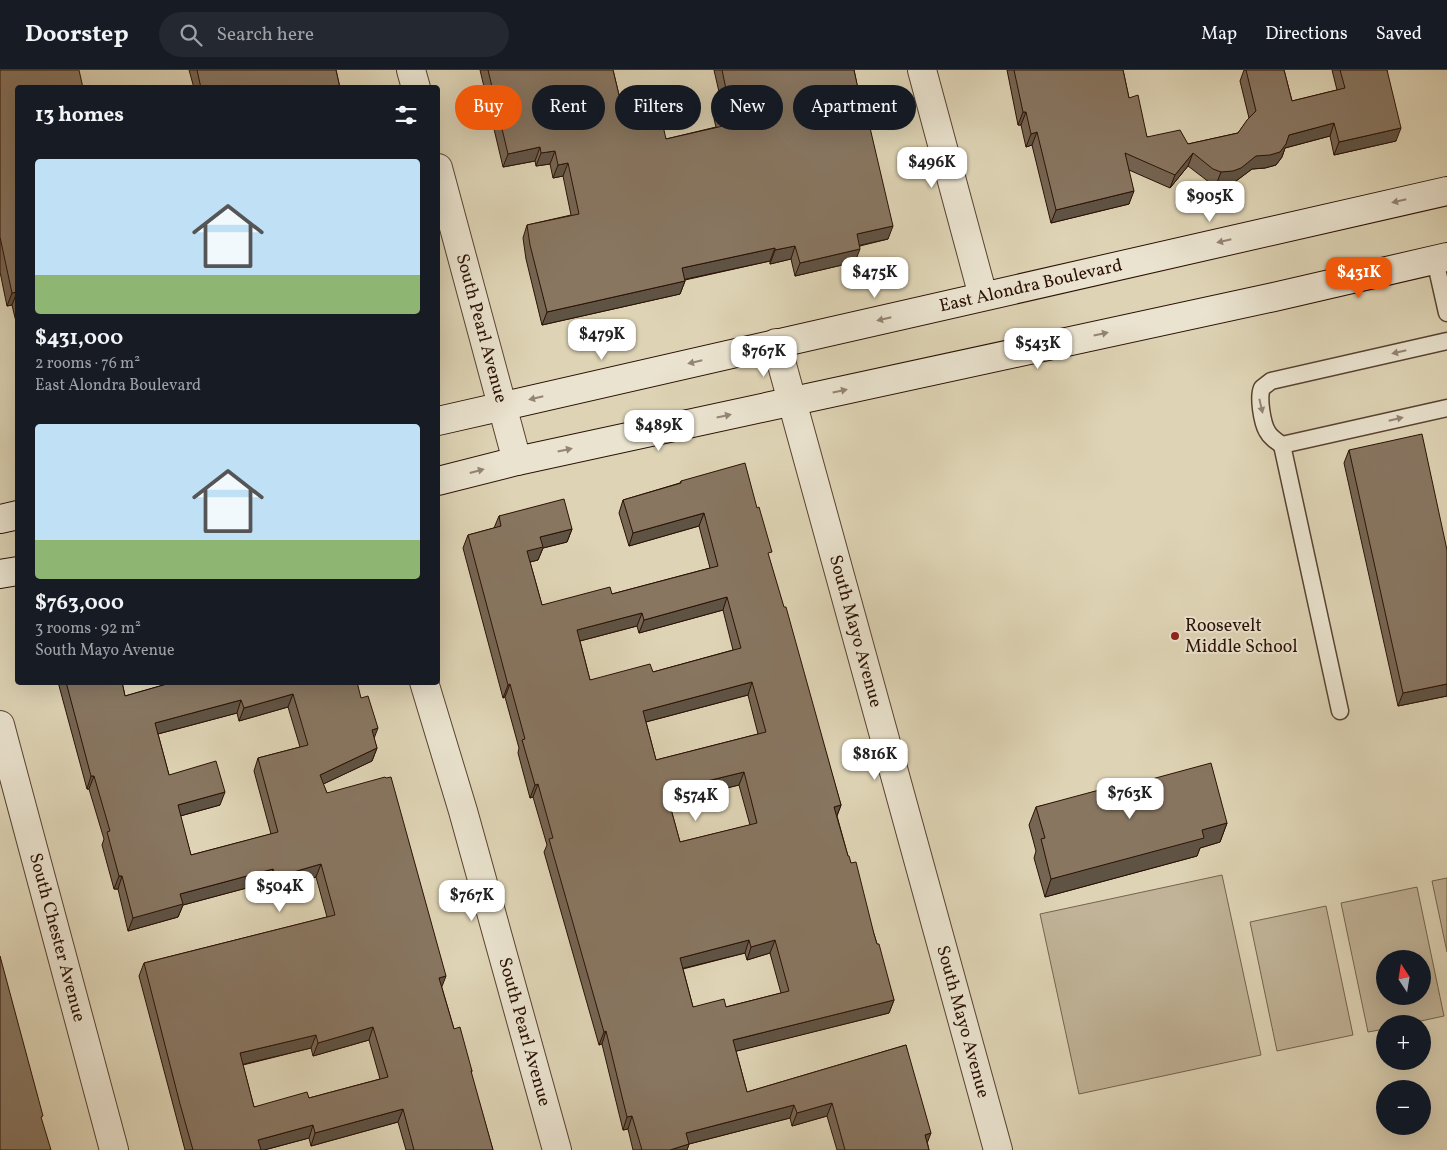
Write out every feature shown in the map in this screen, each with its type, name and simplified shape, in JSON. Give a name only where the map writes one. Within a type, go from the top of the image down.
[{"type":"street","points":[[411,70],[415,85]]},
{"type":"street","points":[[922,70],[983,296]]},
{"type":"street","name":"South Pearl Avenue","points":[[440,175],[517,461]]},
{"type":"street","name":"East Alondra Boulevard","points":[[440,420],[1447,191]]},
{"type":"street","points":[[440,480],[517,461],[1255,301],[1441,258]]},
{"type":"street","name":"South Mayo Avenue","points":[[776,343],[998,1150]]},
{"type":"street","points":[[0,519],[15,516]]},
{"type":"street","points":[[0,574],[15,572]]},
{"type":"street","name":"South Pearl Avenue","points":[[425,685],[464,810],[557,1150]]},
{"type":"street","name":"South Chester Avenue","points":[[0,725],[114,1150]]},
{"type":"lane","points":[[1441,258],[1447,313]]},
{"type":"lane","points":[[1340,711],[1282,445],[1267,430],[1259,398],[1262,388],[1271,381],[1447,341]]},
{"type":"lane","points":[[1282,445],[1447,408]]},
{"type":"shaded area","points":[[1222,875],[1261,1055],[1079,1094],[1040,914]]},
{"type":"shaded area","points":[[1447,878],[1447,952],[1432,881]]},
{"type":"shaded area","points":[[1417,887],[1430,950],[1376,950],[1376,1005],[1431,1005],[1431,954],[1444,1016],[1431,1019],[1431,1015],[1376,1015],[1376,1031],[1368,1032],[1341,903]]},
{"type":"shaded area","points":[[1326,906],[1353,1035],[1277,1051],[1250,922]]},
{"type":"building","points":[[0,70],[79,70],[82,85],[15,85],[15,292],[12,293],[0,237]]},
{"type":"building","points":[[197,70],[336,70],[339,85],[200,85]]},
{"type":"building","points":[[488,70],[613,70],[617,85],[615,85],[615,130],[664,130],[666,139],[711,129],[783,130],[783,85],[725,85],[722,70],[854,70],[857,85],[793,85],[793,130],[871,130],[893,226],[857,234],[860,249],[800,263],[795,246],[775,250],[775,248],[682,268],[685,281],[547,312],[530,245],[527,225],[579,214],[568,163],[558,165],[555,151],[541,153],[540,147],[508,154],[502,130],[522,130],[522,85],[492,85]]},
{"type":"building","points":[[1014,70],[1123,70],[1129,98],[1138,95],[1147,137],[1180,130],[1188,144],[1238,133],[1256,111],[1246,70],[1284,70],[1292,101],[1345,88],[1340,70],[1387,70],[1401,128],[1339,142],[1334,123],[1289,135],[1286,144],[1280,152],[1256,156],[1241,168],[1233,171],[1221,172],[1213,169],[1193,153],[1175,175],[1125,153],[1134,191],[1056,210],[1037,132],[1031,134],[1026,112],[1023,112]]},
{"type":"building","points":[[1422,434],[1447,550],[1447,684],[1403,693],[1349,450]]},
{"type":"building","points":[[745,463],[757,508],[759,507],[772,552],[768,553],[784,607],[786,607],[841,805],[834,807],[848,856],[851,863],[856,862],[874,934],[877,944],[879,944],[894,1000],[733,1040],[747,1092],[906,1045],[931,1133],[925,1135],[929,1150],[845,1150],[832,1103],[797,1113],[794,1105],[686,1133],[689,1144],[670,1150],[642,1150],[632,1116],[627,1117],[606,1031],[604,1032],[549,839],[553,838],[538,784],[535,785],[522,740],[525,739],[510,684],[508,685],[468,535],[501,526],[499,516],[564,499],[572,529],[540,537],[543,547],[527,551],[542,605],[610,587],[612,594],[718,566],[704,513],[633,533],[623,500],[681,483],[681,481]],"holes":[[[727,597],[741,648],[653,672],[650,664],[590,680],[577,630],[642,613],[644,620]],[[752,682],[766,732],[656,760],[643,711]],[[744,772],[757,823],[680,842],[666,791]],[[749,940],[751,947],[775,940],[789,991],[726,1007],[724,999],[693,1007],[680,958]]]},
{"type":"building","points":[[67,685],[123,685],[125,696],[164,685],[358,685],[361,698],[368,696],[378,728],[372,730],[377,748],[320,775],[327,793],[391,777],[446,976],[439,978],[454,1029],[460,1027],[493,1150],[414,1150],[403,1109],[315,1133],[313,1125],[258,1140],[261,1150],[193,1150],[144,963],[335,915],[321,864],[276,877],[273,869],[180,894],[183,904],[133,918],[122,876],[119,876],[107,832],[110,831],[94,776],[91,776]],"holes":[[[293,694],[308,745],[258,758],[278,832],[191,855],[178,805],[225,792],[216,761],[169,775],[155,723],[241,700],[244,708]],[[373,1027],[388,1077],[309,1098],[307,1092],[254,1107],[240,1053],[316,1035],[318,1043]]]},
{"type":"building","points":[[1211,763],[1227,823],[1202,830],[1204,838],[1051,879],[1041,839],[1045,838],[1036,807],[1114,786],[1115,789]]},
{"type":"building","points":[[0,956],[43,1116],[41,1117],[51,1150],[0,1150]]},
{"type":"place","name":"Roosevelt Middle School","points":[[1175,636]]}]
